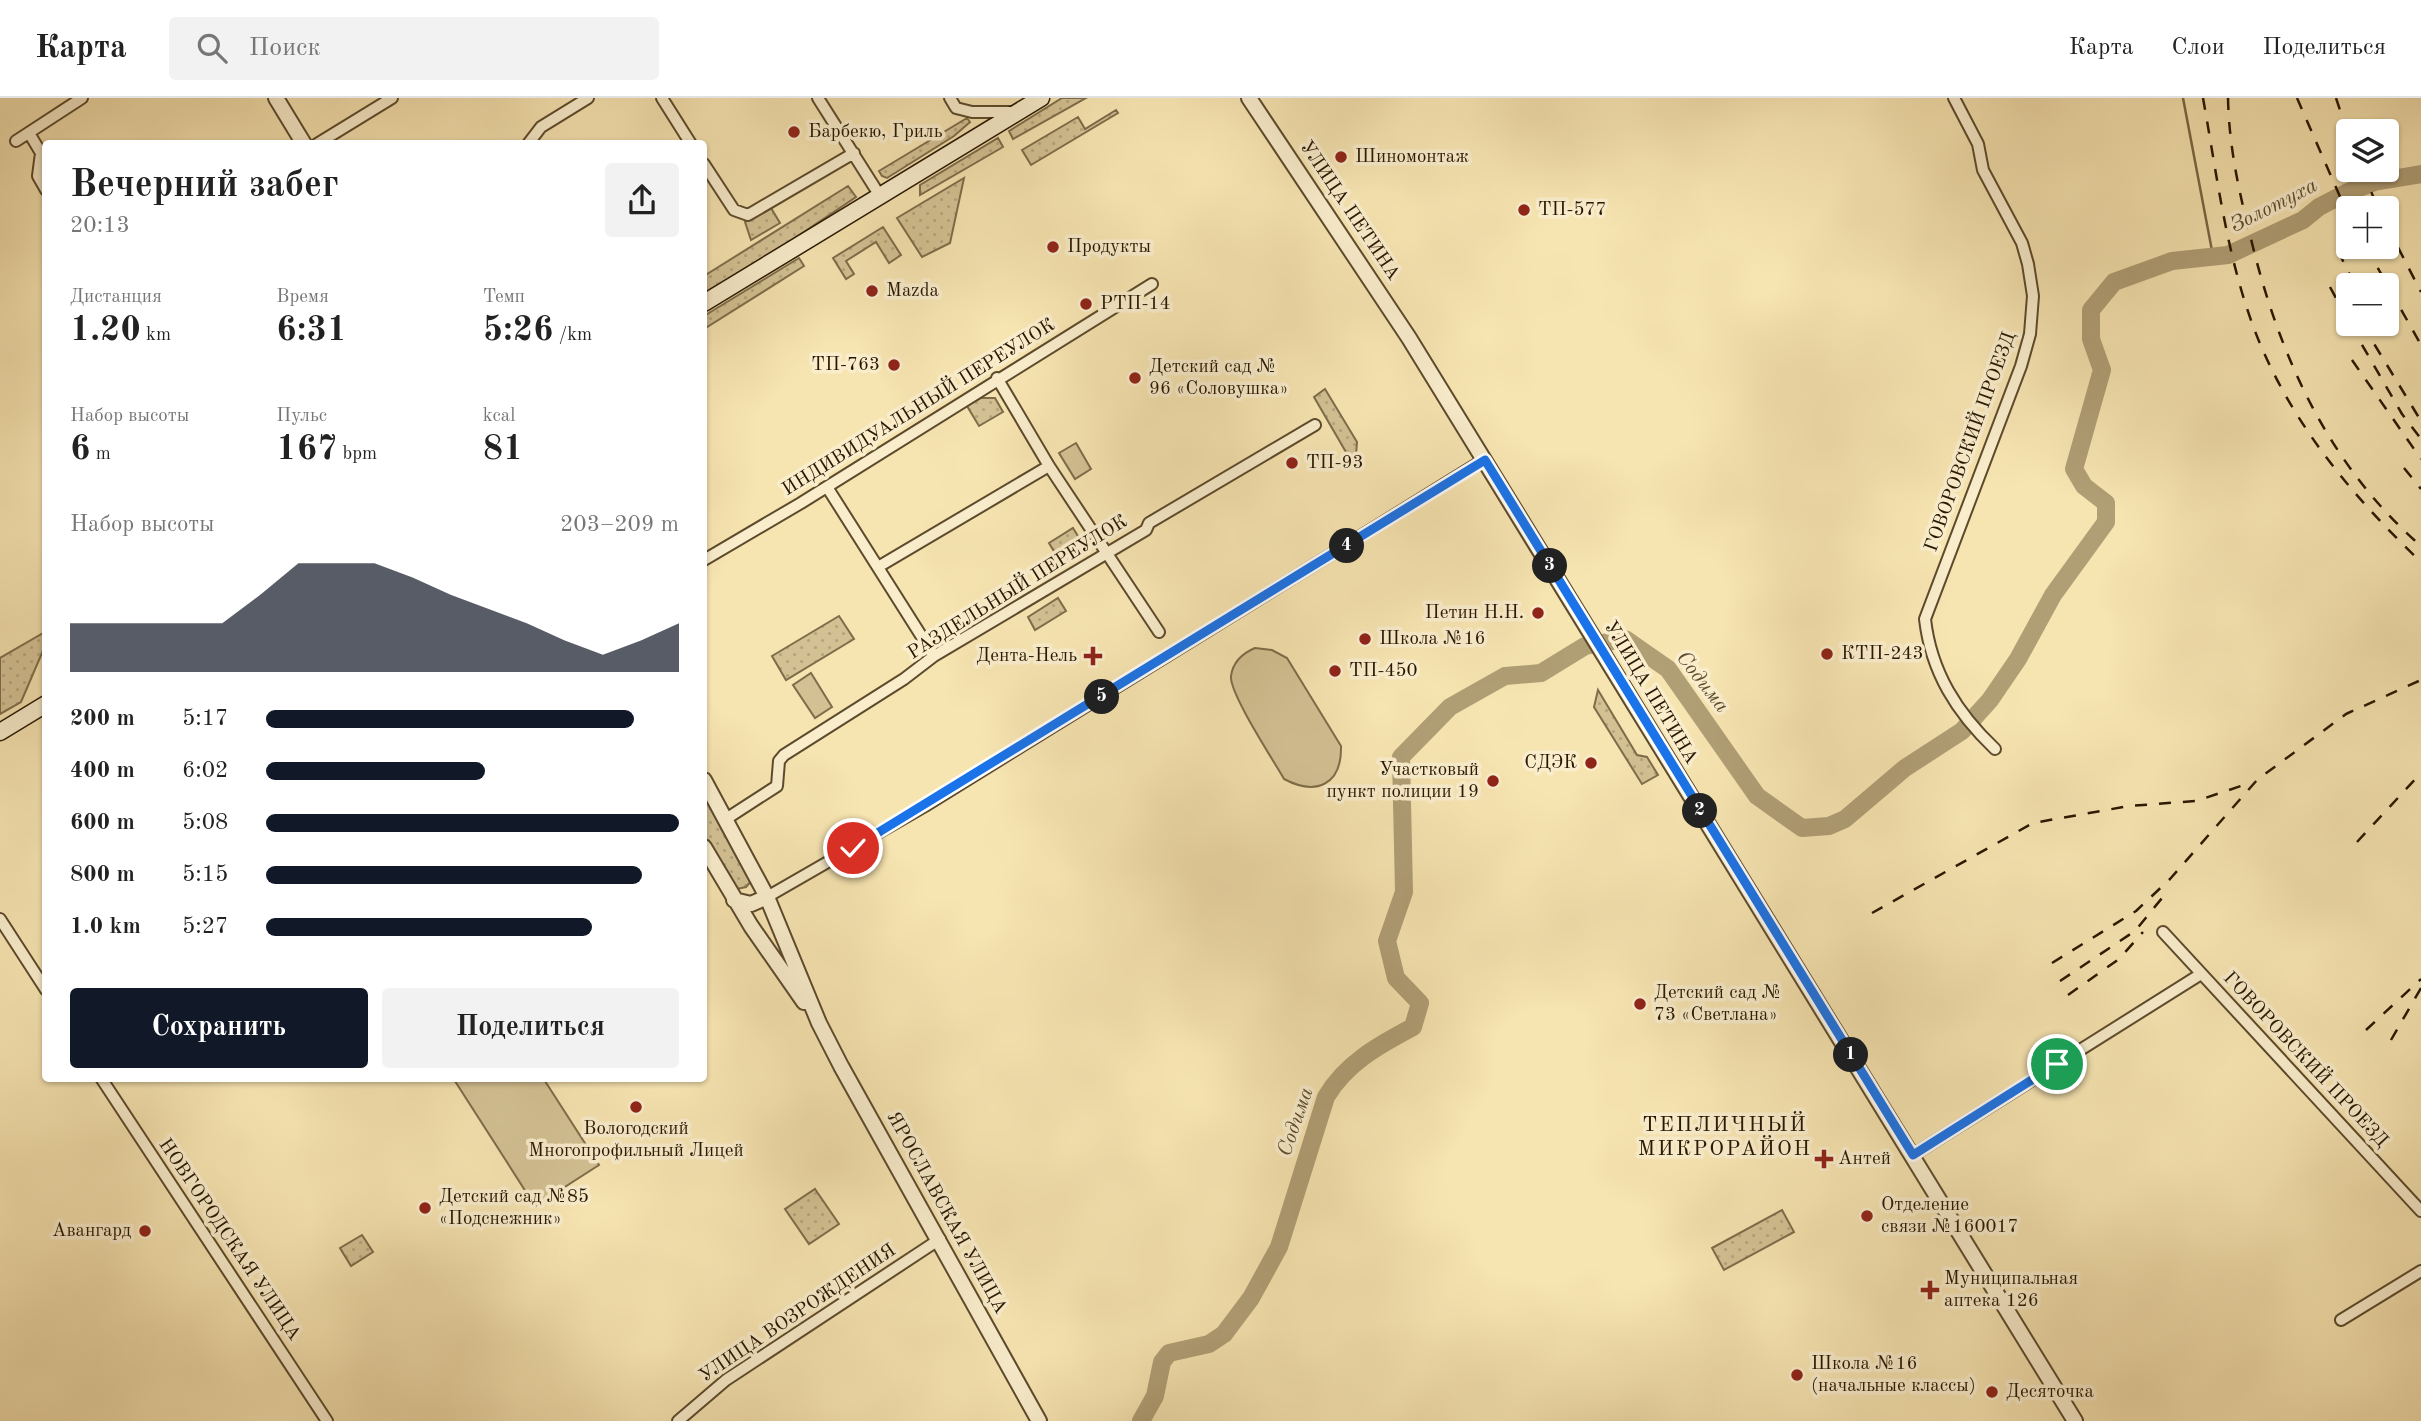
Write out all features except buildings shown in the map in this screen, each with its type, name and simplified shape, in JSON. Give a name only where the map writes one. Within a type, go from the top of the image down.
[{"type":"main road","points":[[707,301],[1041,98]]},
{"type":"main road","points":[[0,732],[42,706]]},
{"type":"street","points":[[16,141],[82,98]]},
{"type":"street","points":[[276,98],[302,140]]},
{"type":"street","points":[[324,140],[392,98]]},
{"type":"street","points":[[534,140],[541,127],[588,98]]},
{"type":"street","points":[[662,98],[688,140]]},
{"type":"street","points":[[818,98],[880,196]]},
{"type":"street","points":[[950,98],[956,108],[972,112],[1020,111]]},
{"type":"street","name":"УЛИЦА ПЕТИНА","points":[[1249,98],[1378,289],[1485,460],[2075,1421]]},
{"type":"street","name":"ГОВОРОВСКИЙ ПРОЕЗД","points":[[1954,98],[1978,144],[1983,170],[2022,243],[2033,296],[2030,334],[2021,366],[1925,619],[1936,668],[1964,715],[1995,749]]},
{"type":"street","points":[[29,132],[41,153],[38,176],[42,183]]},
{"type":"street","points":[[707,169],[729,204],[743,215],[757,212],[854,153]]},
{"type":"street","name":"ИНДИВИДУАЛЬНЫЙ ПЕРЕУЛОК","points":[[707,558],[827,487],[997,378],[1152,284]]},
{"type":"street","points":[[997,378],[1049,466],[1159,632]]},
{"type":"street","name":"РАЗДЕЛЬНЫЙ ПЕРЕУЛОК","points":[[726,820],[777,786],[779,761],[783,755],[905,679],[934,656],[1146,530],[1149,523],[1315,425]]},
{"type":"street","points":[[734,900],[751,904],[767,897],[925,806],[1485,460]]},
{"type":"street","points":[[878,567],[1049,466]]},
{"type":"street","points":[[827,487],[934,656]]},
{"type":"street","name":"ЯРОСЛАВСКАЯ УЛИЦА","points":[[707,785],[767,897],[819,1023]]},
{"type":"street","name":"ЯРОСЛАВСКАЯ УЛИЦА","points":[[707,853],[734,900],[819,1023],[1039,1421]]},
{"type":"street","points":[[0,919],[42,984]]},
{"type":"street","name":"ГОВОРОВСКИЙ ПРОЕЗД","points":[[2163,932],[2421,1210]]},
{"type":"street","points":[[1913,1155],[2201,974]]},
{"type":"street","name":"НОВГОРОДСКАЯ УЛИЦА","points":[[104,1082],[327,1421]]},
{"type":"street","name":"УЛИЦА ВОЗРОЖДЕНИЯ","points":[[678,1421],[726,1380],[940,1239]]},
{"type":"street","points":[[2341,1320],[2421,1270]]},
{"type":"shaded area","points":[[1062,98],[1086,98],[1013,139],[1009,131]]},
{"type":"shaded area","points":[[1116,110],[1118,113],[1031,165],[1022,150],[1078,117],[1085,129]]},
{"type":"shaded area","points":[[967,118],[970,122],[954,136],[887,178],[882,176],[879,171]]},
{"type":"shaded area","points":[[998,138],[1003,147],[920,195],[920,185]]},
{"type":"shaded area","points":[[964,178],[950,243],[922,257],[897,218]]},
{"type":"shaded area","points":[[848,186],[856,197],[783,246],[707,291],[707,274]]},
{"type":"shaded area","points":[[771,208],[780,223],[751,240],[745,222]]},
{"type":"shaded area","points":[[883,227],[901,255],[889,263],[876,242],[846,261],[854,274],[846,279],[833,258]]},
{"type":"shaded area","points":[[799,258],[804,266],[707,327],[707,314]]},
{"type":"shaded area","points":[[1325,389],[1357,442],[1356,455],[1350,459],[1314,397]]},
{"type":"shaded area","points":[[981,398],[995,398],[1003,412],[979,426],[967,406]]},
{"type":"shaded area","points":[[1076,443],[1091,469],[1075,479],[1059,453]]},
{"type":"shaded area","points":[[1073,528],[1087,551],[1062,565],[1049,543]]},
{"type":"shaded area","points":[[1058,598],[1066,611],[1035,630],[1028,617]]},
{"type":"shaded area","points":[[839,616],[854,639],[786,680],[772,656]]},
{"type":"shaded area","points":[[42,634],[42,653],[21,702],[0,714],[0,658]]},
{"type":"shaded area","points":[[1255,648],[1272,650],[1287,658],[1341,746],[1337,770],[1325,784],[1307,786],[1284,779],[1244,711],[1232,685],[1231,676],[1239,659]]},
{"type":"shaded area","points":[[811,673],[832,707],[815,718],[793,685]]},
{"type":"shaded area","points":[[1598,690],[1637,755],[1647,757],[1658,775],[1642,784],[1594,707]]},
{"type":"shaded area","points":[[707,795],[752,880],[746,887],[737,889],[707,844]]},
{"type":"shaded area","points":[[456,1082],[546,1082],[599,1165],[535,1206]]},
{"type":"shaded area","points":[[815,1189],[839,1224],[809,1244],[785,1209]]},
{"type":"shaded area","points":[[1782,1210],[1794,1232],[1724,1270],[1712,1248]]},
{"type":"shaded area","points":[[362,1235],[373,1252],[351,1266],[340,1248]]},
{"type":"waterway","points":[[2183,98],[2213,256]]},
{"type":"waterway","name":"Содима","points":[[1141,1421],[1155,1396],[1162,1362],[1169,1353],[1209,1344],[1224,1334],[1251,1298],[1279,1247],[1326,1097],[1334,1085],[1364,1056],[1413,1027],[1420,1003],[1396,978],[1387,941],[1404,892],[1401,757],[1450,707],[1505,676],[1541,673],[1585,646],[1625,639],[1668,669],[1757,796],[1802,828],[1829,826],[1845,819],[1905,768],[1962,731],[1990,700],[2018,659],[2053,595],[2106,522],[2106,503],[2084,486],[2074,469],[2102,370],[2091,339],[2091,310],[2114,282],[2172,261],[2228,255],[2303,220],[2319,207],[2346,193],[2374,182],[2421,174]]},
{"type":"railway","points":[[2203,98],[2232,255],[2261,346],[2310,435],[2351,488],[2421,562]]},
{"type":"railway","points":[[2228,98],[2233,152],[2247,221],[2276,325],[2293,366],[2334,445],[2388,515],[2421,546]]},
{"type":"railway","points":[[2297,98],[2340,196]]},
{"type":"railway","points":[[2336,98],[2343,119]]},
{"type":"railway","points":[[2367,182],[2373,196]]},
{"type":"railway","points":[[2399,249],[2421,292]]},
{"type":"railway","points":[[2342,259],[2349,273]]},
{"type":"railway","points":[[2373,259],[2421,345]]},
{"type":"railway","points":[[2330,287],[2336,298]]},
{"type":"railway","points":[[2357,336],[2402,414],[2421,439]]},
{"type":"railway","points":[[2369,336],[2421,421]]},
{"type":"railway","points":[[2352,360],[2421,459]]},
{"type":"railway","points":[[2404,468],[2421,489]]},
{"type":"railway","points":[[2052,963],[2136,911],[2170,879],[2257,780],[2346,714],[2421,680]]},
{"type":"railway","points":[[2357,842],[2421,773]]},
{"type":"railway","points":[[1872,913],[2033,823],[2129,806],[2196,801],[2250,783]]},
{"type":"railway","points":[[2060,981],[2135,931],[2167,892]]},
{"type":"railway","points":[[2068,995],[2119,959],[2143,932]]},
{"type":"railway","points":[[2366,1030],[2421,979]]},
{"type":"railway","points":[[2391,1040],[2421,988]]},
{"type":"place","name":"Барбекю, Гриль","points":[[794,132]]},
{"type":"place","name":"Шиномонтаж","points":[[1341,157]]},
{"type":"place","name":"ТП-577","points":[[1524,210]]},
{"type":"place","name":"Продукты","points":[[1053,247]]},
{"type":"place","name":"Mazda","points":[[872,291]]},
{"type":"place","name":"РТП-14","points":[[1086,304]]},
{"type":"place","name":"ТП-763","points":[[894,365]]},
{"type":"place","name":"Детский сад № 96 «Соловушка»","points":[[1135,378]]},
{"type":"place","name":"ТП-93","points":[[1292,463]]},
{"type":"place","name":"Петин Н.Н.","points":[[1538,613]]},
{"type":"place","name":"Школа №16","points":[[1365,639]]},
{"type":"place","name":"КТП-243","points":[[1827,654]]},
{"type":"place","name":"Дента-Нель","points":[[1093,656]]},
{"type":"place","name":"ТП-450","points":[[1335,671]]},
{"type":"place","name":"СДЭК","points":[[1591,763]]},
{"type":"place","name":"Участковый пункт полиции 19","points":[[1493,781]]},
{"type":"place","name":"Детский сад № 73 «Светлана»","points":[[1640,1004]]},
{"type":"place","name":"Вологодский Многопрофильный Лицей","points":[[636,1107]]},
{"type":"place","name":"Антей","points":[[1824,1159]]},
{"type":"place","name":"Детский сад №85 «Подснежник»","points":[[425,1208]]},
{"type":"place","name":"Отделение связи №160017","points":[[1867,1216]]},
{"type":"place","name":"Авангард","points":[[145,1231]]},
{"type":"place","name":"Муниципальная аптека 126","points":[[1930,1290]]},
{"type":"place","name":"Школа №16 (начальные классы)","points":[[1797,1375]]},
{"type":"place","name":"Десяточка","points":[[1992,1392]]},
{"type":"district","name":"ТЕПЛИЧНЫЙ МИКРОРАЙОН","points":[[1725,1137]]},
{"type":"route","points":[[853,848],[1485,460],[1913,1155],[2057,1064]]},
{"type":"water label","name":"Золотуха","points":[[2274,206]]}]
